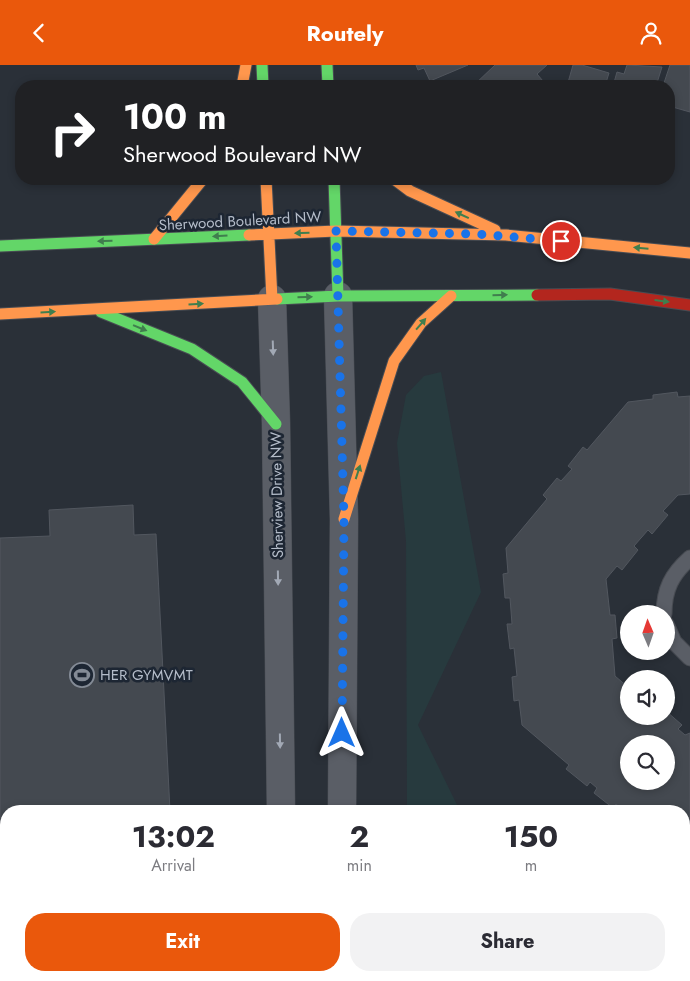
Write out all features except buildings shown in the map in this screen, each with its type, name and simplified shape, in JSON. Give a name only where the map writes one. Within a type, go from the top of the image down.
[{"type":"street","points":[[243,80],[246,65]]},
{"type":"street","points":[[262,65],[262,80]]},
{"type":"street","points":[[327,65],[328,80]]},
{"type":"street","points":[[154,239],[198,185]]},
{"type":"street","name":"Sherview Drive NW","points":[[266,185],[276,424],[280,805]]},
{"type":"street","points":[[334,185],[344,519],[342,805]]},
{"type":"street","points":[[402,185],[410,191],[506,235]]},
{"type":"street","name":"Sherwood Boulevard NW","points":[[0,246],[336,231],[506,235],[690,253]]},
{"type":"street","points":[[0,314],[338,296],[610,294],[690,305]]},
{"type":"street","points":[[344,519],[394,361],[421,323],[451,296]]},
{"type":"street","points":[[95,310],[192,349],[242,382],[276,424]]},
{"type":"lane","points":[[664,605],[664,597],[673,575],[690,557]]},
{"type":"lane","points":[[675,643],[690,658]]},
{"type":"green space","points":[[441,372],[481,592],[418,725],[457,805],[407,805],[406,541],[397,443],[406,395],[424,376]]},
{"type":"traffic: fast","points":[[262,65],[263,80]]},
{"type":"traffic: fast","points":[[327,65],[328,80]]},
{"type":"traffic: fast","points":[[334,185],[338,296]]},
{"type":"traffic: fast","points":[[0,246],[249,235]]},
{"type":"traffic: fast","points":[[277,299],[338,296],[537,295]]},
{"type":"traffic: fast","points":[[101,312],[192,349],[242,382],[276,424]]},
{"type":"traffic: slow","points":[[243,80],[246,65]]},
{"type":"traffic: slow","points":[[154,239],[198,185]]},
{"type":"traffic: slow","points":[[266,185],[272,299]]},
{"type":"traffic: slow","points":[[402,185],[410,191],[495,230]]},
{"type":"traffic: slow","points":[[249,235],[336,231],[506,235],[690,253]]},
{"type":"traffic: slow","points":[[344,519],[394,361],[421,323],[451,296]]},
{"type":"traffic: slow","points":[[0,314],[277,299]]},
{"type":"traffic: jam","points":[[537,295],[610,294],[690,305]]},
{"type":"place","name":"HER GYMVMT","points":[[82,675]]},
{"type":"route","points":[[342,733],[344,519],[336,231],[506,235],[561,241]]}]
